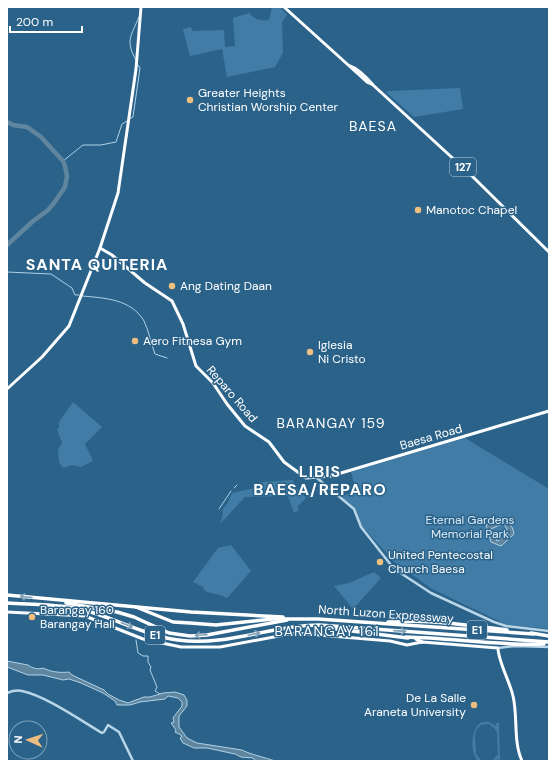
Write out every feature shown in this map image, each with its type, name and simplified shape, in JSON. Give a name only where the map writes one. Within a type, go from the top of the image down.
[{"type":"highway","name":"North Luzon Expressway","points":[[7,595],[198,613],[274,616],[294,619]]},
{"type":"highway","name":"North Luzon Expressway","points":[[46,599],[117,612],[134,617],[169,633],[190,636],[206,635],[294,619]]},
{"type":"highway","name":"North Luzon Expressway","points":[[7,603],[71,608],[93,613],[146,632],[178,640],[224,640],[305,625],[549,643]]},
{"type":"highway","name":"North Luzon Expressway","points":[[136,607],[173,622],[216,625],[274,619],[294,619],[373,623],[549,636]]},
{"type":"highway","points":[[373,623],[405,621],[451,623],[549,636]]},
{"type":"highway","points":[[305,625],[406,637],[418,639],[422,642]]},
{"type":"highway","points":[[406,637],[508,645],[549,643]]},
{"type":"main road","points":[[7,389],[42,357],[69,326],[100,248],[118,193],[136,69],[141,7]]},
{"type":"main road","name":"127","points":[[284,7],[350,66],[355,67],[471,175],[549,252]]},
{"type":"main road","name":"Reparo Road","points":[[100,248],[112,254],[142,280],[172,301],[183,324],[196,366],[213,383],[227,404],[245,426],[269,442],[284,462],[295,471],[306,478],[317,478]]},
{"type":"main road","name":"Baesa Road","points":[[317,478],[348,471],[549,411]]},
{"type":"main road","points":[[7,612],[85,616],[132,636],[156,643],[181,647],[220,647],[295,633],[390,640],[404,645],[422,642],[498,648],[499,656],[513,695],[516,713],[518,751],[522,761]]},
{"type":"street","name":"Reparo Road","points":[[317,478],[354,509],[360,524],[393,568],[431,592],[482,617],[506,626],[549,631]]},
{"type":"street","points":[[498,648],[522,646],[549,647]]},
{"type":"street","points":[[7,693],[20,691],[30,694],[54,705],[103,733],[108,725],[119,732],[133,761]]},
{"type":"green space","points":[[272,7],[280,7],[287,15],[282,22],[283,53],[275,67],[227,77],[222,49],[190,56],[183,29],[191,27],[192,31],[224,30],[225,47],[235,46],[233,18],[249,13],[258,20],[269,20]]},
{"type":"green space","points":[[460,88],[463,109],[414,117],[386,92],[389,91]]},
{"type":"green space","points":[[73,402],[102,427],[85,444],[93,461],[81,467],[72,465],[63,468],[59,462],[58,449],[62,443],[57,429],[59,428],[59,422]]},
{"type":"green space","name":"Eternal Gardens Memorial Park","points":[[465,438],[549,489],[549,629],[507,625],[432,589],[397,565],[360,524],[355,508],[341,497],[356,490],[351,472]]},
{"type":"green space","points":[[293,480],[294,485],[306,498],[297,507],[299,510],[294,513],[288,496],[245,497],[220,524],[223,514],[222,510],[227,504],[232,493],[255,488],[255,493],[262,491],[262,482]]},
{"type":"green space","points":[[231,545],[251,571],[227,598],[205,591],[203,587],[193,582],[218,548]]},
{"type":"green space","points":[[374,572],[381,578],[353,609],[334,586],[349,583]]},
{"type":"green space","points":[[482,722],[489,722],[496,726],[496,723],[499,723],[500,761],[498,761],[498,758],[496,761],[492,761],[498,754],[497,733],[489,724],[481,725],[476,730],[476,754],[482,761],[478,761],[475,757],[472,740],[473,735],[475,729]]},
{"type":"shaded area","points":[[501,517],[510,523],[514,533],[501,546],[491,542],[486,525]],"holes":[[[504,523],[509,535],[497,541],[491,529]]]},
{"type":"shaded area","points":[[7,661],[28,665],[39,669],[43,668],[59,672],[69,672],[72,675],[104,690],[119,700],[128,703],[144,697],[150,697],[163,693],[175,692],[184,695],[187,700],[187,706],[179,716],[179,727],[187,738],[197,743],[242,750],[275,761],[256,761],[253,758],[241,757],[235,754],[207,748],[194,748],[183,743],[180,738],[182,737],[181,735],[175,732],[176,730],[171,723],[174,722],[173,718],[182,706],[182,702],[178,698],[168,696],[165,699],[140,702],[130,705],[117,705],[115,701],[103,693],[81,683],[69,679],[63,680],[43,675],[28,675],[7,667]]},
{"type":"waterway","points":[[136,60],[131,48],[130,38],[139,17]]},
{"type":"waterway","points":[[129,119],[133,117],[140,68],[138,65]]},
{"type":"waterway","points":[[63,161],[83,145],[101,145],[116,142],[122,124],[127,121]]},
{"type":"waterway","points":[[7,122],[13,125],[27,127],[41,137],[63,161],[67,176],[65,187],[48,210],[32,222],[7,245]]},
{"type":"waterway","points":[[7,272],[51,274],[72,288],[75,295],[79,295]]},
{"type":"waterway","points":[[82,296],[117,301],[132,308],[144,321],[155,354],[167,358]]},
{"type":"waterway","points":[[234,488],[237,485]]},
{"type":"waterway","points":[[219,509],[231,491]]},
{"type":"waterway","points":[[136,640],[138,653],[143,656],[148,656],[148,662],[151,667],[150,670],[157,687],[155,691],[160,694]]},
{"type":"place","name":"Greater Heights Christian Worship Center","points":[[190,100]]},
{"type":"place","name":"Manotoc Chapel","points":[[418,210]]},
{"type":"place","name":"Ang Dating Daan","points":[[172,286]]},
{"type":"place","name":"Aero Fitnesa Gym","points":[[135,341]]},
{"type":"place","name":"Iglesia Ni Cristo","points":[[310,352]]},
{"type":"place","name":"United Pentecostal Church Baesa","points":[[380,562]]},
{"type":"place","name":"Barangay 160 Barangay Hall","points":[[32,617]]},
{"type":"place","name":"De La Salle Araneta University","points":[[474,705]]},
{"type":"district","name":"BAESA","points":[[373,126]]},
{"type":"district","name":"SANTA QUITERIA","points":[[97,264]]},
{"type":"district","name":"BARANGAY 159","points":[[331,423]]},
{"type":"district","name":"LIBIS BAESA/REPARO","points":[[320,480]]},
{"type":"district","name":"BARANGAY 161","points":[[327,631]]}]
